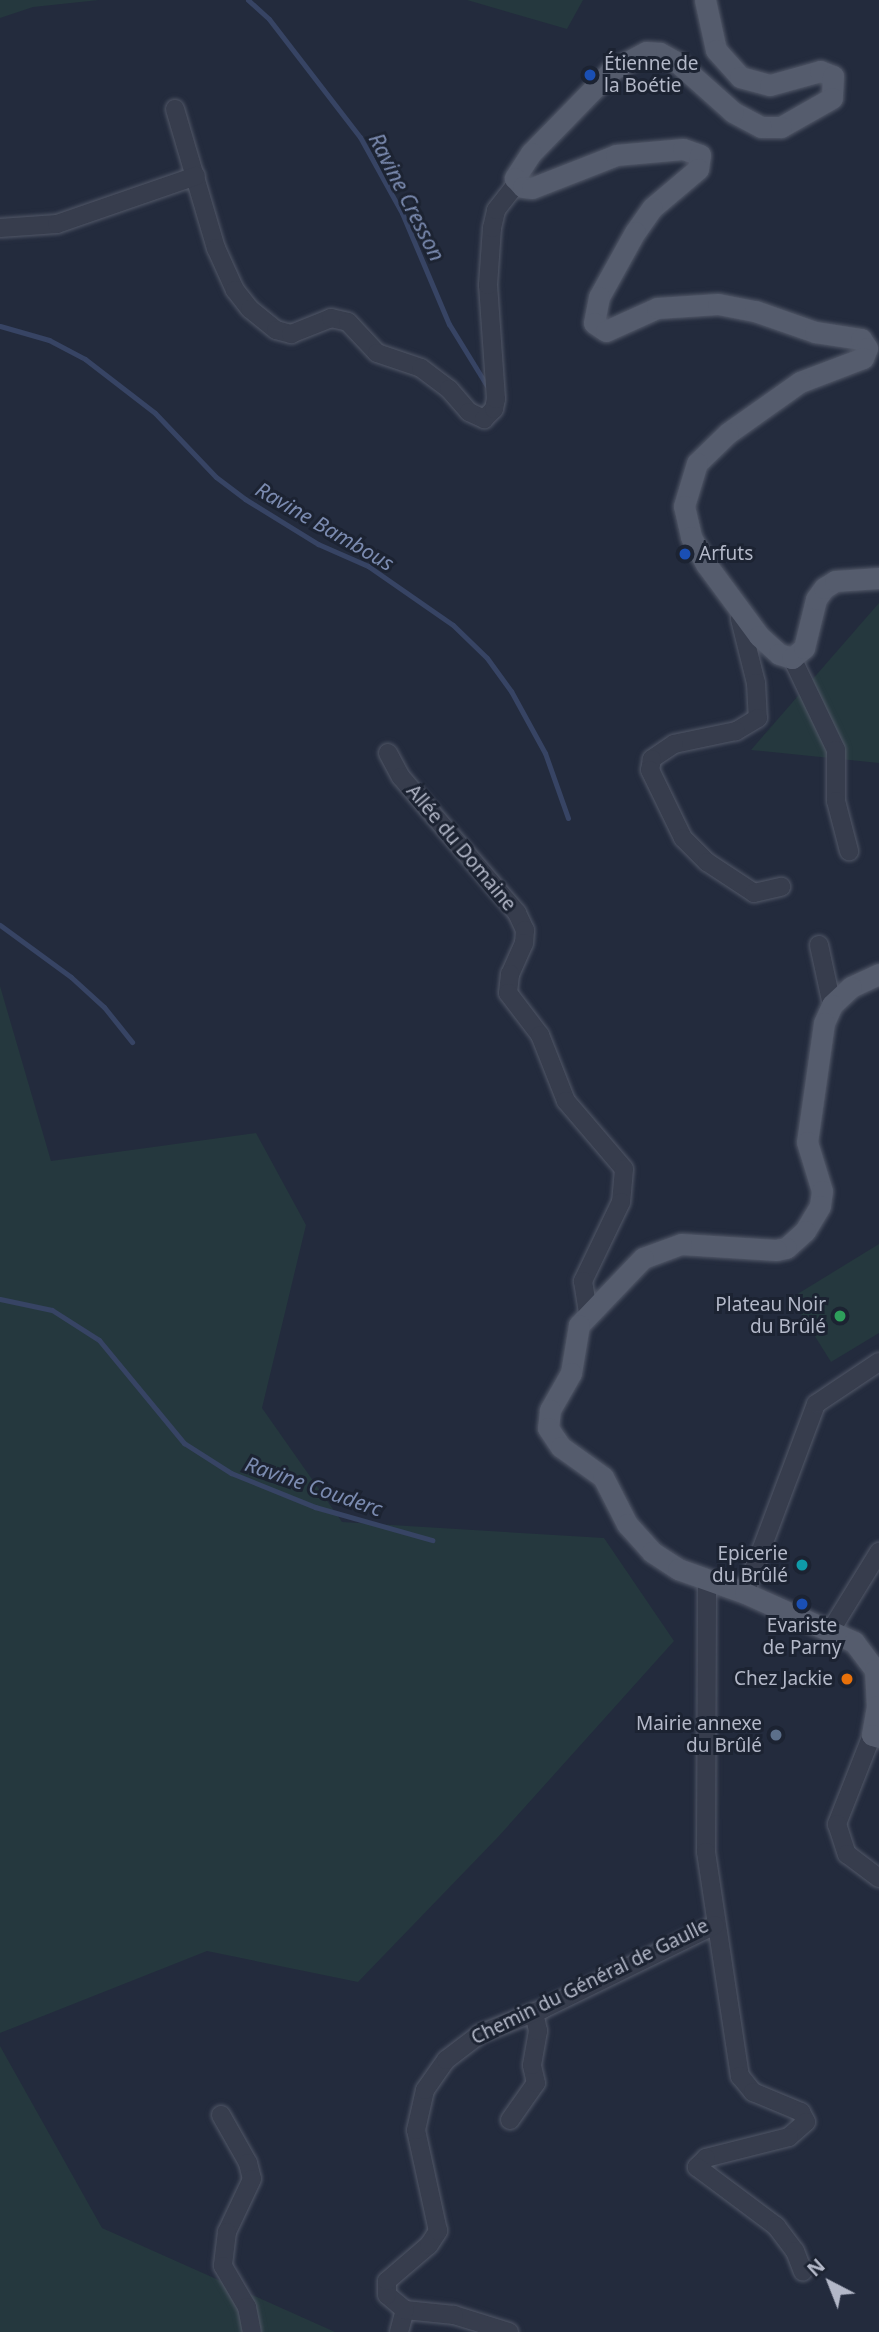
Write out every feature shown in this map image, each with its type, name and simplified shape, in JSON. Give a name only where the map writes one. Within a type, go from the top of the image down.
[{"type":"main road","points":[[705,0],[716,50],[740,77],[770,85],[820,71],[832,76],[836,87],[832,98],[781,127],[761,127],[733,112],[678,63],[660,53],[646,52],[611,71],[531,153],[516,172],[517,183],[531,188],[616,155],[682,149],[695,152],[702,160],[698,170],[652,208],[635,232],[592,317],[598,327],[617,330],[657,308],[718,304],[865,343],[863,358],[821,372],[779,394],[696,466],[684,506],[691,537],[759,636],[792,659],[804,648],[816,599],[824,589],[835,582],[879,578]]},
{"type":"main road","points":[[875,1736],[876,1670],[854,1642],[745,1593],[678,1569],[637,1539],[603,1477],[561,1447],[548,1428],[550,1410],[571,1373],[579,1325],[588,1313],[622,1285],[643,1258],[663,1248],[713,1244],[775,1250],[786,1248],[805,1231],[820,1206],[822,1191],[809,1156],[808,1131],[824,1023],[832,1005],[851,987],[879,974]]},
{"type":"street","points":[[175,109],[216,248],[235,290],[262,320],[291,334],[339,318],[377,353],[421,368],[484,419],[494,409],[496,399],[488,285],[492,228],[500,202],[517,183]]},
{"type":"street","points":[[0,228],[57,224],[196,176]]},
{"type":"street","points":[[730,594],[748,638],[758,718],[736,731],[674,744],[652,759],[650,770],[683,838],[707,862],[754,893],[781,887]]},
{"type":"street","points":[[792,659],[836,750],[836,801],[849,851]]},
{"type":"street","name":"Allée du Domaine","points":[[388,753],[401,777],[517,913],[525,930],[524,943],[510,974],[508,993],[540,1035],[566,1101],[624,1169],[621,1202],[583,1282],[588,1313]]},
{"type":"street","points":[[819,944],[832,1005]]},
{"type":"street","points":[[745,1593],[816,1404],[879,1362]]},
{"type":"street","points":[[831,1630],[879,1552]]},
{"type":"street","name":"Chemin du Général de Gaulle","points":[[405,2309],[389,2300],[385,2285],[394,2272],[429,2245],[438,2225],[416,2130],[425,2090],[446,2060],[466,2043],[715,1925],[704,1807],[707,1580]]},
{"type":"street","points":[[875,1736],[851,1784],[837,1824],[842,1843],[858,1866],[879,1878]]},
{"type":"street","points":[[715,1925],[740,2076],[753,2092],[801,2112],[806,2122],[789,2137],[706,2158],[697,2167],[776,2226],[795,2251],[803,2272]]},
{"type":"street","points":[[510,2120],[536,2082],[532,2065],[538,2031],[534,2012]]},
{"type":"street","points":[[221,2115],[252,2179],[227,2232],[223,2266],[247,2307],[252,2332]]},
{"type":"street","points":[[399,2332],[405,2309],[442,2312],[509,2332]]},
{"type":"shaded area","points":[[0,0],[99,0],[33,7],[0,18]]},
{"type":"shaded area","points":[[467,0],[583,0],[567,29]]},
{"type":"shaded area","points":[[879,603],[879,763],[751,750]]},
{"type":"shaded area","points":[[0,986],[51,1161],[256,1133],[306,1225],[262,1408],[342,1522],[604,1538],[674,1641],[498,1837],[358,1982],[207,1951],[0,2033]]},
{"type":"shaded area","name":"Plateau Noir du Brûlé","points":[[879,1244],[879,1333],[831,1362],[791,1298]]},
{"type":"shaded area","points":[[0,2046],[102,2228],[335,2332],[0,2332]]},
{"type":"waterway","name":"Ravine Cresson","points":[[248,0],[269,19],[360,137],[402,213],[449,324],[489,389]]},
{"type":"waterway","name":"Ravine Bambous","points":[[0,326],[49,340],[85,359],[155,413],[216,477],[245,499],[318,544],[368,566],[453,625],[487,658],[511,691],[545,753],[568,818]]},
{"type":"waterway","points":[[0,925],[71,977],[104,1007],[132,1042]]},
{"type":"waterway","name":"Ravine Couderc","points":[[0,1299],[52,1310],[99,1340],[184,1443],[231,1473],[315,1507],[432,1540]]},
{"type":"place","name":"Étienne de la Boétie","points":[[590,75]]},
{"type":"place","name":"Arfuts","points":[[685,554]]},
{"type":"place","name":"Plateau Noir du Brûlé","points":[[840,1316]]},
{"type":"place","name":"Epicerie du Brûlé","points":[[802,1565]]},
{"type":"place","name":"Evariste de Parny","points":[[802,1604]]},
{"type":"place","name":"Chez Jackie","points":[[847,1679]]},
{"type":"place","name":"Mairie annexe du Brûlé","points":[[776,1735]]}]
